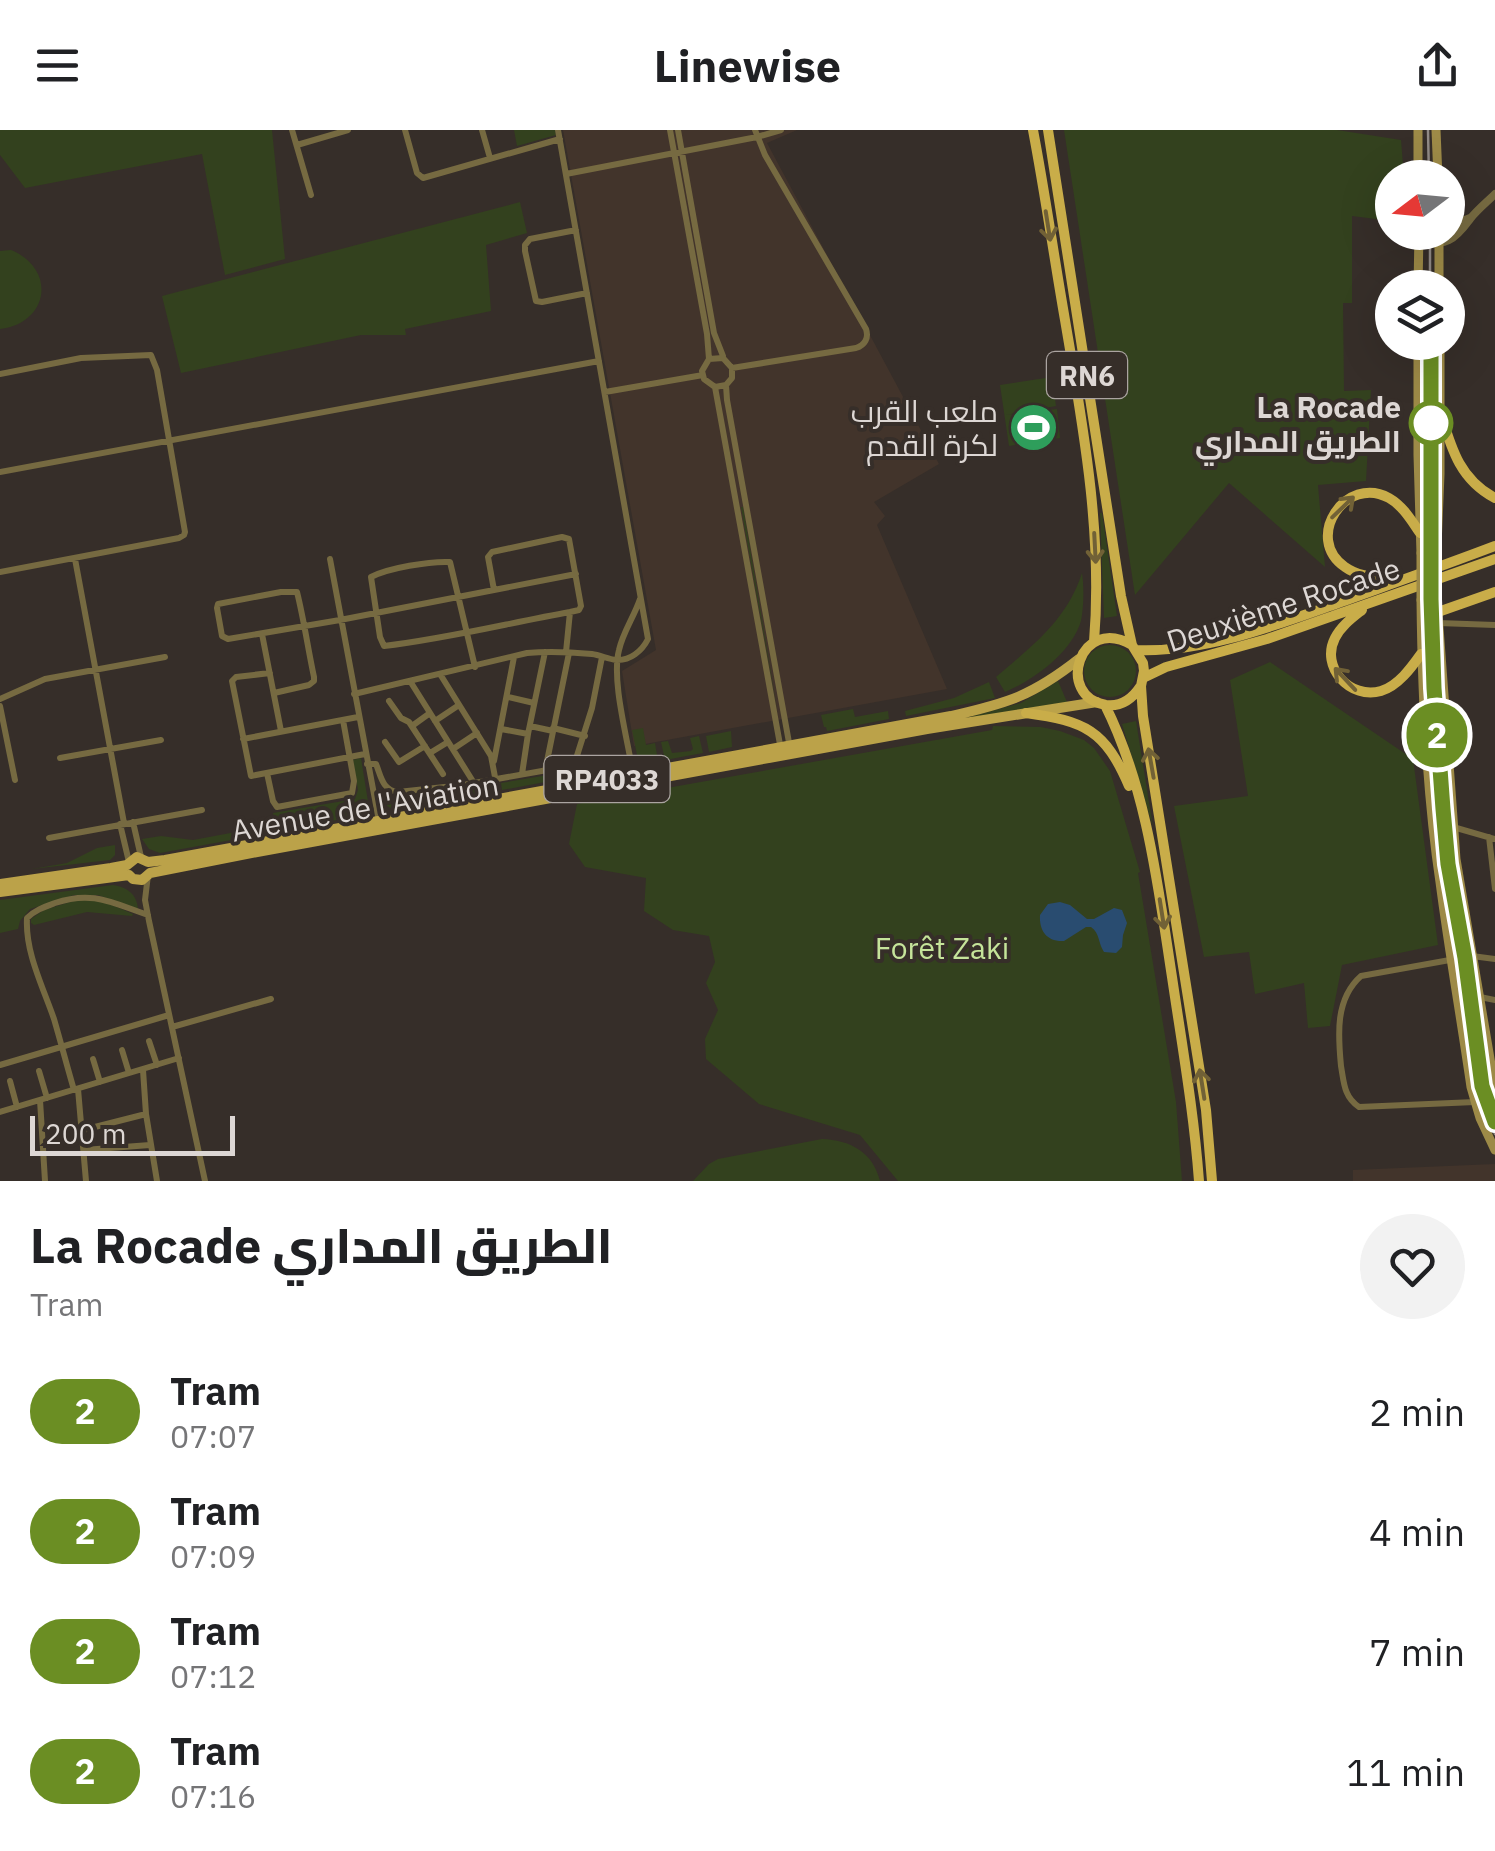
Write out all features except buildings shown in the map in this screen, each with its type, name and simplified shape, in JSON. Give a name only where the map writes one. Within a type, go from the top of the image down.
[{"type":"highway","name":"RN6","points":[[1033,130],[1085,450],[1096,547],[1094,642]]},
{"type":"highway","name":"RN6","points":[[1048,130],[1116,571],[1134,647],[1143,663],[1145,732],[1206,1110],[1212,1181]]},
{"type":"highway","points":[[1440,411],[1461,468],[1476,486],[1495,498]]},
{"type":"highway","points":[[1404,580],[1362,575],[1346,568],[1330,547],[1329,522],[1336,509],[1351,498],[1376,493],[1401,508],[1420,533]]},
{"type":"highway","name":"Deuxième Rocade","points":[[1134,647],[1162,650],[1284,622],[1495,546]]},
{"type":"highway","name":"Deuxième Rocade","points":[[1142,682],[1166,667],[1268,640],[1495,559]]},
{"type":"highway","points":[[1438,612],[1495,592]]},
{"type":"highway","points":[[1372,601],[1342,627],[1334,641],[1331,658],[1341,680],[1356,691],[1378,692],[1395,684],[1421,654]]},
{"type":"highway","points":[[1134,647],[1113,638],[1094,642],[1083,652],[1077,668],[1084,692],[1101,704],[1128,761],[1144,819],[1158,885],[1199,1181]]},
{"type":"highway","points":[[1101,704],[1130,699],[1142,682]]},
{"type":"highway","points":[[1026,713],[1074,724],[1106,742],[1144,819]]},
{"type":"main road","points":[[1418,130],[1418,160]]},
{"type":"main road","points":[[1436,130],[1437,160]]},
{"type":"main road","points":[[1418,360],[1421,654],[1439,880],[1474,1102],[1495,1150]]},
{"type":"main road","points":[[1440,360],[1438,612],[1452,827],[1495,1088]]},
{"type":"main road","name":"Avenue de l'Aviation","points":[[0,892],[786,751],[952,716],[1008,702],[1046,684],[1079,660]]},
{"type":"main road","name":"Avenue de l'Aviation","points":[[0,884],[138,868],[633,774],[1101,704]]},
{"type":"street","points":[[292,130],[311,195]]},
{"type":"street","points":[[296,145],[348,130]]},
{"type":"street","points":[[354,694],[514,656],[567,652],[617,660],[642,650],[648,639],[559,135],[420,177],[405,130]]},
{"type":"street","points":[[482,130],[490,158]]},
{"type":"street","points":[[670,130],[678,153],[702,289],[708,360]]},
{"type":"street","points":[[678,130],[678,153]]},
{"type":"street","points":[[566,174],[780,130]]},
{"type":"street","points":[[732,368],[856,348],[867,336],[756,134]]},
{"type":"street","points":[[1465,225],[1495,194]]},
{"type":"street","points":[[1465,220],[1470,218]]},
{"type":"street","points":[[576,230],[530,240],[525,251],[536,301],[587,293]]},
{"type":"street","points":[[702,289],[723,358],[732,368],[732,378],[715,387],[707,383],[704,366],[713,357],[723,358]]},
{"type":"street","points":[[0,374],[80,358],[150,354],[157,370],[184,536],[0,572]]},
{"type":"street","points":[[0,472],[600,362]]},
{"type":"street","points":[[605,392],[703,375]]},
{"type":"street","points":[[726,384],[786,751]]},
{"type":"street","points":[[715,387],[786,751]]},
{"type":"street","points":[[475,667],[466,631],[458,597],[448,561],[375,574],[371,578],[384,646],[466,631],[570,612],[581,606],[569,539],[562,537],[492,552],[488,557],[494,590]]},
{"type":"street","points":[[75,559],[110,750],[205,1181]]},
{"type":"street","points":[[330,559],[378,822]]},
{"type":"street","points":[[274,692],[314,683],[304,626],[298,593],[296,590],[217,606],[224,639],[262,634],[304,626],[340,620],[576,574]]},
{"type":"street","points":[[633,774],[617,660],[641,593]]},
{"type":"street","points":[[545,770],[567,652],[570,612]]},
{"type":"street","points":[[1438,612],[1495,626]]},
{"type":"street","points":[[262,634],[281,731]]},
{"type":"street","points":[[522,774],[545,652]]},
{"type":"street","points":[[500,798],[494,762],[514,656]]},
{"type":"street","points":[[367,764],[376,764],[385,787],[394,792],[474,783],[572,764],[584,736],[602,656]]},
{"type":"street","points":[[15,780],[0,702],[40,680],[165,657]]},
{"type":"street","points":[[270,673],[233,680],[250,775],[365,754]]},
{"type":"street","points":[[440,674],[494,762]]},
{"type":"street","points":[[410,681],[474,783]]},
{"type":"street","points":[[508,697],[534,703]]},
{"type":"street","points":[[389,702],[412,726],[443,774]]},
{"type":"street","points":[[412,726],[459,705]]},
{"type":"street","points":[[243,739],[358,716]]},
{"type":"street","points":[[267,773],[274,805],[280,808],[352,793],[343,720]]},
{"type":"street","points":[[501,729],[553,730],[584,736]]},
{"type":"street","points":[[385,742],[399,762],[477,733]]},
{"type":"street","points":[[60,758],[161,740]]},
{"type":"street","points":[[49,838],[202,810]]},
{"type":"street","points":[[126,823],[145,900]]},
{"type":"street","points":[[1452,827],[1492,838],[1495,889]]},
{"type":"street","points":[[86,1181],[76,1089],[30,945],[28,915],[59,902],[88,896],[148,915]]},
{"type":"street","points":[[1474,1102],[1360,1108],[1347,1097],[1344,1088],[1338,1029],[1344,1001],[1356,980],[1378,971],[1472,956],[1495,959]]},
{"type":"street","points":[[1458,996],[1495,1000]]},
{"type":"street","points":[[172,1027],[272,998]]},
{"type":"street","points":[[0,1065],[169,1015]]},
{"type":"street","points":[[149,1041],[157,1065]]},
{"type":"street","points":[[122,1050],[129,1074]]},
{"type":"street","points":[[0,1112],[179,1058]]},
{"type":"street","points":[[93,1059],[100,1082]]},
{"type":"street","points":[[143,1070],[157,1181]]},
{"type":"street","points":[[39,1071],[45,1181]]},
{"type":"street","points":[[10,1081],[17,1107]]},
{"type":"street","points":[[83,1130],[146,1114]]},
{"type":"street","points":[[84,1150],[150,1145]]},
{"type":"shaded area","points":[[563,130],[797,130],[767,143],[939,464],[874,502],[885,516],[877,525],[947,689],[634,746],[622,671],[656,650]]},
{"type":"shaded area","points":[[1495,1164],[1495,1181],[1353,1181],[1353,1170]]},
{"type":"green space","points":[[0,130],[272,130],[285,259],[225,275],[202,154],[25,188],[0,155]]},
{"type":"green space","points":[[514,130],[555,130],[556,135],[517,146]]},
{"type":"green space","points":[[1064,130],[1337,130],[1401,140],[1403,160],[1375,160],[1375,219],[1352,216],[1352,303],[1343,303],[1344,391],[1371,390],[1366,481],[1318,485],[1325,567],[1229,483],[1135,595]]},
{"type":"green space","points":[[520,202],[527,233],[486,245],[491,311],[405,329],[406,335],[361,335],[181,373],[162,296]]},
{"type":"green space","points":[[11,250],[36,270],[41,294],[29,317],[0,329],[0,251]]},
{"type":"green space","points":[[1052,377],[1056,406],[1006,415],[1057,409],[1060,438],[1009,446],[1000,385]]},
{"type":"green space","points":[[741,507],[743,507],[779,720]]},
{"type":"green space","points":[[1100,513],[1117,616],[1104,618]]},
{"type":"green space","points":[[1082,573],[1081,621],[1069,643],[1039,672],[1005,692],[996,677],[1058,618]]},
{"type":"green space","points":[[1110,645],[1128,653],[1136,671],[1128,689],[1110,697],[1092,689],[1084,671],[1092,653]]},
{"type":"green space","points":[[1270,662],[1413,759],[1438,945],[1342,965],[1330,1026],[1308,1028],[1304,983],[1255,994],[1249,952],[1204,957],[1174,806],[1248,796],[1230,680]]},
{"type":"green space","points":[[1058,681],[1067,702],[958,720],[1021,703]]},
{"type":"green space","points":[[989,682],[995,698],[906,716],[905,711],[954,698]]},
{"type":"green space","points":[[853,709],[855,717],[888,711],[889,719],[827,731],[824,727],[821,715]]},
{"type":"green space","points":[[1136,721],[1153,827],[1122,724]]},
{"type":"green space","name":"Forêt Zaki","points":[[993,726],[1041,727],[1084,740],[1110,771],[1140,872],[1176,1102],[1182,1181],[898,1181],[860,1135],[759,1104],[706,1059],[705,1039],[718,1010],[706,983],[715,962],[709,936],[673,930],[644,911],[646,878],[585,867],[569,844],[577,804],[992,730]]},
{"type":"green space","points":[[643,728],[646,745],[655,743],[658,761],[639,765],[632,730]]},
{"type":"green space","points":[[731,731],[732,747],[709,752],[706,736]]},
{"type":"green space","points":[[699,736],[703,753],[665,760],[661,742],[668,741],[672,753],[691,751],[690,738]]},
{"type":"green space","points":[[361,758],[370,814],[264,833],[263,827],[275,824],[273,813],[355,799],[358,790],[353,760]]},
{"type":"green space","points":[[624,762],[625,767],[502,790],[501,783]]},
{"type":"green space","points":[[495,785],[496,791],[393,810],[386,805]]},
{"type":"green space","points":[[258,828],[259,835],[160,853],[149,849],[142,839],[161,836],[193,840]]},
{"type":"green space","points":[[115,845],[115,855],[110,860],[32,869],[67,863],[97,848]]},
{"type":"green space","points":[[113,885],[130,892],[138,909],[98,895],[74,895],[30,909],[18,929],[0,933],[0,900]]},
{"type":"green space","points":[[80,899],[105,902],[133,914],[87,912],[31,923],[44,910]]},
{"type":"green space","points":[[822,1139],[842,1142],[866,1155],[880,1181],[693,1181],[718,1159]]},
{"type":"water","points":[[1060,902],[1087,919],[1114,908],[1122,910],[1127,923],[1122,947],[1116,953],[1104,952],[1091,927],[1064,941],[1049,937],[1043,931],[1040,915],[1048,904]]},
{"type":"tram line","points":[[1428,130],[1429,160]]},
{"type":"tram line","points":[[1430,250],[1430,270]]},
{"type":"tram line","points":[[1428,360],[1426,553],[1439,809],[1479,1092],[1495,1134]]},
{"type":"tram line","name":"2","points":[[1431,360],[1431,599],[1443,809],[1482,1086],[1495,1122]]},
{"type":"place","name":"La Rocade الطريق المداري","points":[[1431,423]]},
{"type":"place","name":"ملعب القرب لكرة القدم","points":[[1033,427]]}]
